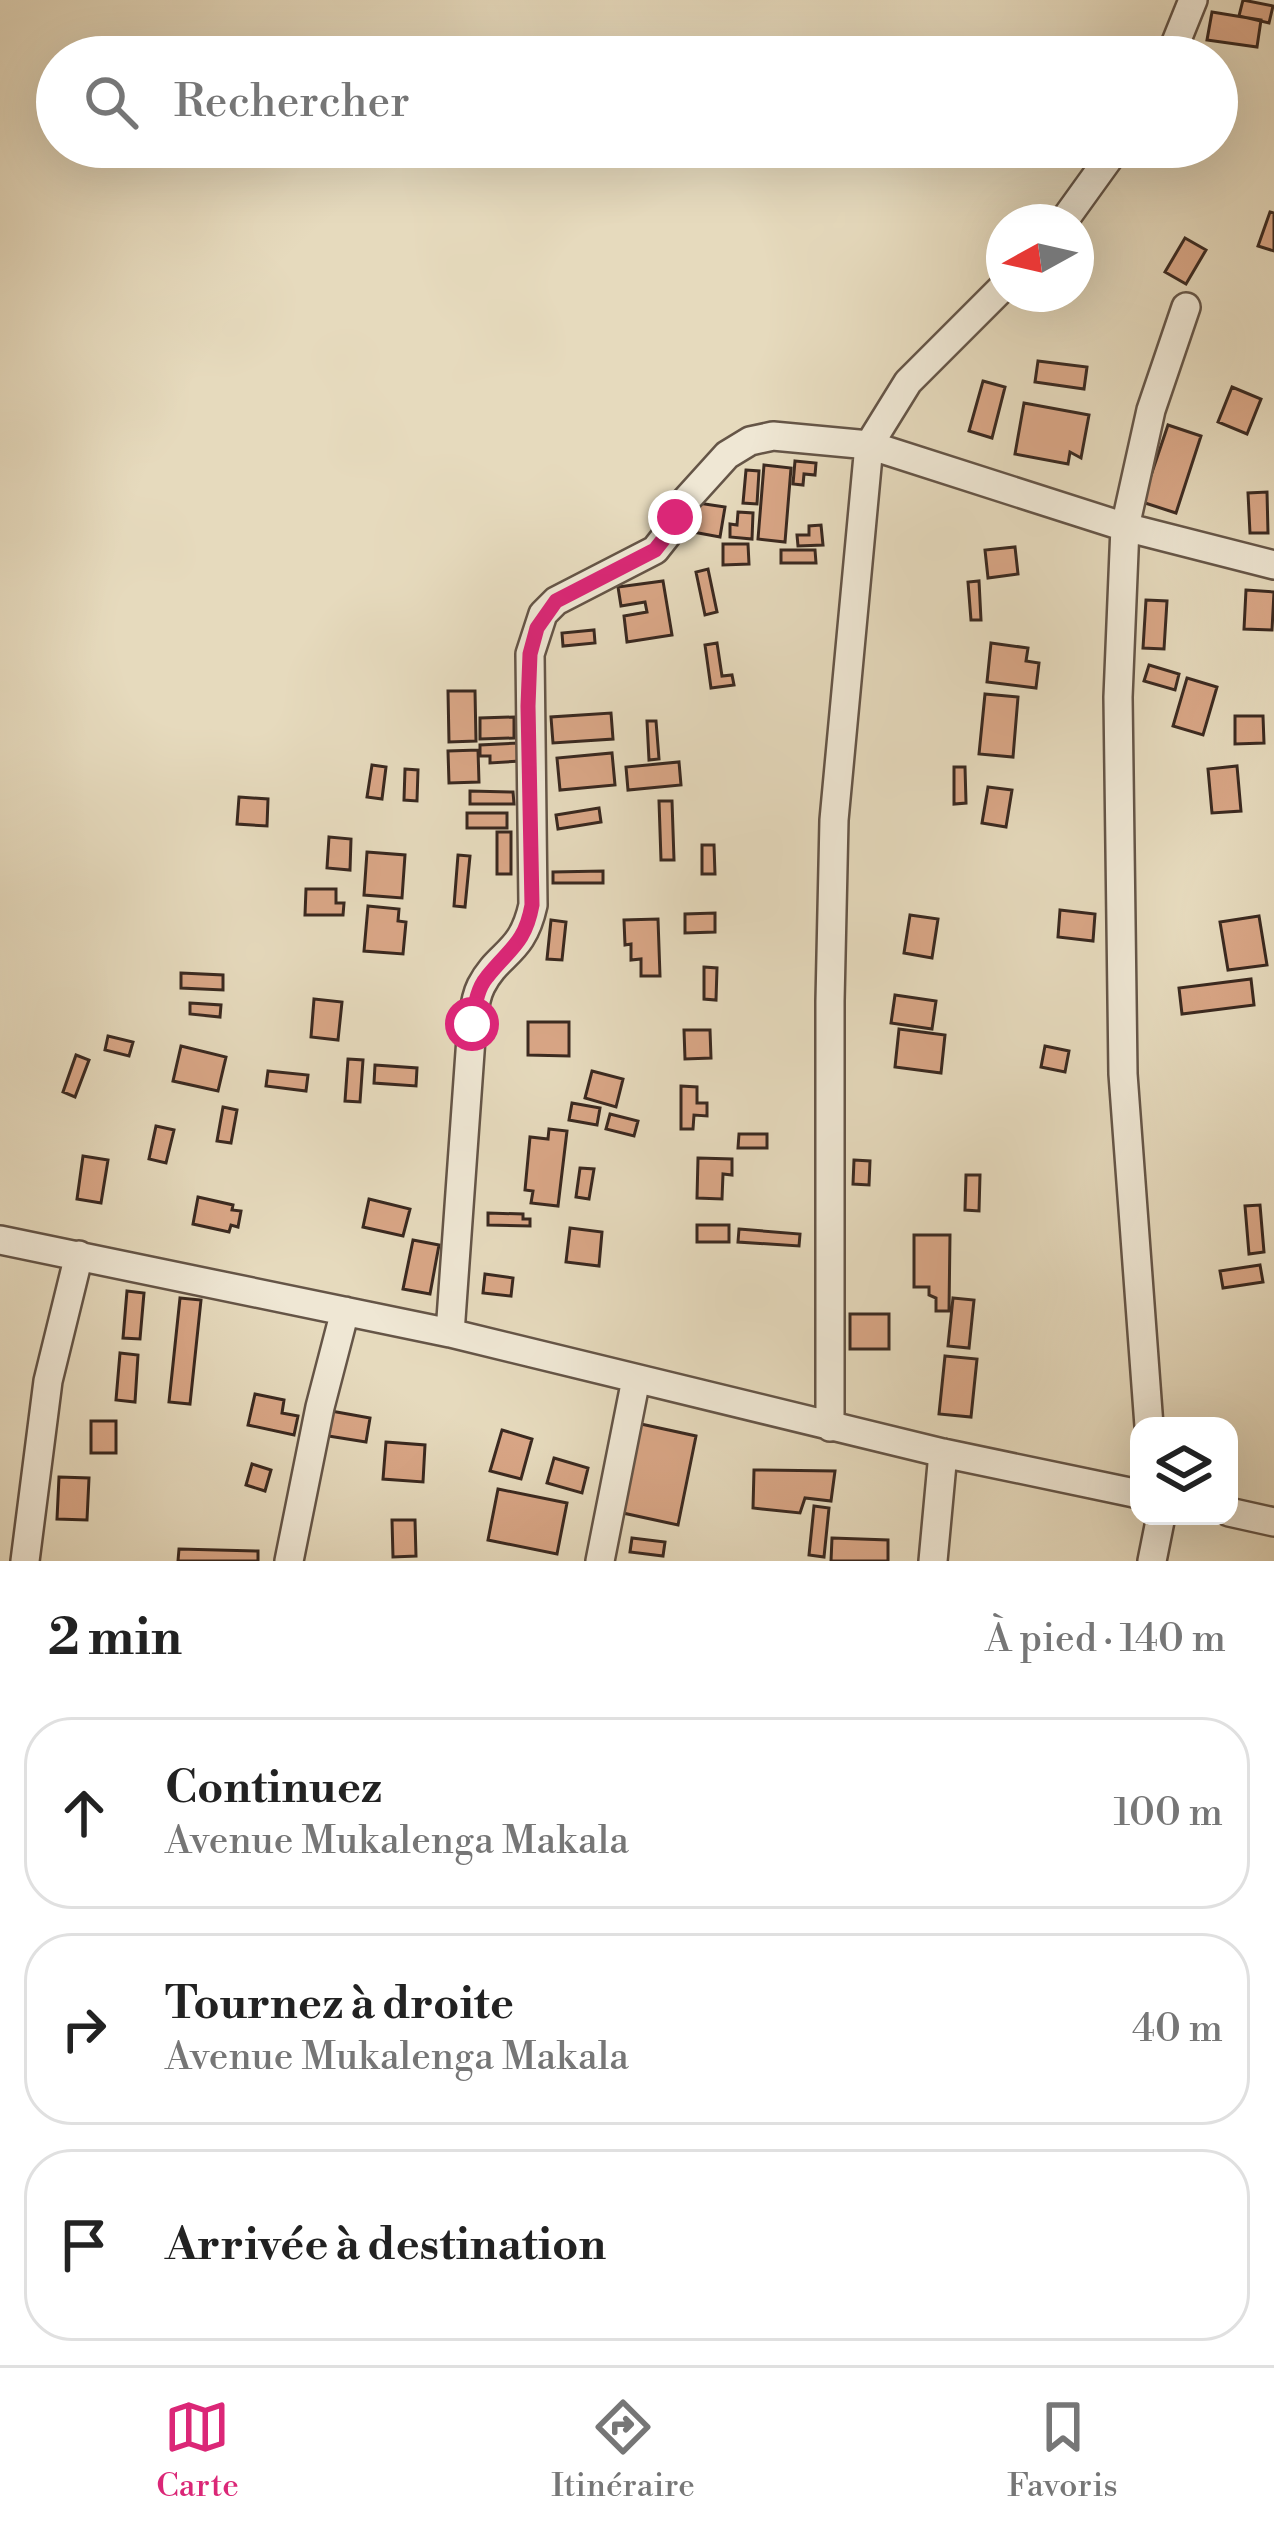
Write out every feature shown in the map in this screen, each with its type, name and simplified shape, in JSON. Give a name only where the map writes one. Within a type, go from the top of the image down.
[{"type":"street","points":[[1178,36],[1193,0]]},
{"type":"street","points":[[1076,204],[1102,168]]},
{"type":"street","points":[[830,1426],[834,820],[869,445],[908,382],[986,304]]},
{"type":"street","points":[[1148,1417],[1129,1179],[1119,972],[1118,697],[1125,527],[1151,410],[1186,307]]},
{"type":"street","points":[[450,1333],[476,1003],[487,977],[528,927],[532,905],[528,706],[530,654],[543,614],[572,590],[655,550],[688,497],[738,446],[773,436],[869,445],[1125,527],[1274,565]]},
{"type":"street","points":[[0,1240],[450,1333],[943,1453],[1130,1492]]},
{"type":"street","points":[[25,1561],[48,1382],[79,1255]]},
{"type":"street","points":[[289,1561],[345,1312]]},
{"type":"street","points":[[600,1561],[636,1379]]},
{"type":"street","points":[[933,1561],[943,1453]]},
{"type":"street","points":[[1238,1514],[1274,1522]]},
{"type":"street","points":[[1151,1561],[1159,1525]]},
{"type":"building","points":[[1243,0],[1273,6],[1269,23],[1239,16]]},
{"type":"building","points":[[1212,12],[1261,20],[1257,47],[1238,44],[1238,36],[1208,36]]},
{"type":"building","points":[[1270,212],[1274,213],[1274,251],[1258,246]]},
{"type":"building","points":[[1185,238],[1206,250],[1186,284],[1165,272]]},
{"type":"building","points":[[1038,361],[1087,367],[1084,389],[1035,382]]},
{"type":"building","points":[[983,381],[1005,387],[992,438],[969,431]]},
{"type":"building","points":[[1232,387],[1261,399],[1247,434],[1218,422]]},
{"type":"building","points":[[1024,403],[1089,415],[1081,458],[1070,452],[1068,464],[1015,454]]},
{"type":"building","points":[[1168,425],[1201,436],[1176,513],[1142,502]]},
{"type":"building","points":[[795,461],[816,463],[815,475],[804,474],[803,485],[793,484]]},
{"type":"building","points":[[764,465],[791,468],[785,542],[758,539]]},
{"type":"building","points":[[746,470],[759,471],[757,504],[743,503]]},
{"type":"building","points":[[1267,492],[1268,533],[1250,533],[1248,493]]},
{"type":"building","points":[[698,503],[725,507],[720,537],[693,532]]},
{"type":"building","points":[[738,512],[753,513],[752,539],[730,537],[730,524],[737,525]]},
{"type":"building","points":[[821,525],[823,545],[798,546],[797,535],[809,535],[809,526]]},
{"type":"building","points":[[723,544],[748,544],[749,564],[723,565]]},
{"type":"building","points":[[1015,547],[1018,574],[988,578],[985,550]]},
{"type":"building","points":[[781,550],[815,550],[816,563],[781,563]]},
{"type":"building","points":[[708,569],[717,612],[705,615],[696,572]]},
{"type":"building","points":[[663,581],[672,635],[627,642],[624,616],[647,612],[645,602],[621,606],[618,587]]},
{"type":"building","points":[[979,581],[981,620],[971,620],[968,582]]},
{"type":"building","points":[[1246,590],[1274,592],[1272,630],[1244,629]]},
{"type":"building","points":[[1146,600],[1167,601],[1164,649],[1143,648]]},
{"type":"building","points":[[594,630],[595,643],[563,646],[562,633]]},
{"type":"building","points":[[717,643],[722,676],[732,675],[734,685],[711,688],[705,645]]},
{"type":"building","points":[[991,643],[1028,648],[1026,661],[1039,663],[1036,688],[987,682]]},
{"type":"building","points":[[1149,665],[1179,674],[1175,690],[1144,681]]},
{"type":"building","points":[[1187,678],[1217,687],[1203,735],[1173,726]]},
{"type":"building","points":[[448,691],[475,691],[476,741],[449,742]]},
{"type":"building","points":[[985,694],[1018,697],[1013,757],[979,754]]},
{"type":"building","points":[[611,713],[613,739],[553,743],[551,717]]},
{"type":"building","points":[[1235,716],[1263,716],[1264,743],[1235,744]]},
{"type":"building","points":[[514,717],[514,738],[480,739],[480,718]]},
{"type":"building","points":[[647,721],[656,721],[659,759],[649,760]]},
{"type":"building","points":[[518,743],[520,761],[490,763],[490,756],[480,756],[480,745]]},
{"type":"building","points":[[478,750],[479,782],[449,783],[448,751]]},
{"type":"building","points":[[612,753],[615,785],[560,790],[557,758]]},
{"type":"building","points":[[679,762],[681,785],[628,790],[626,767]]},
{"type":"building","points":[[372,765],[386,767],[382,799],[367,797]]},
{"type":"building","points":[[1237,766],[1241,811],[1212,813],[1208,769]]},
{"type":"building","points":[[954,767],[965,767],[966,803],[954,804]]},
{"type":"building","points":[[405,769],[418,770],[417,801],[404,800]]},
{"type":"building","points":[[988,787],[1012,790],[1006,827],[982,823]]},
{"type":"building","points":[[470,791],[513,792],[514,804],[470,804]]},
{"type":"building","points":[[239,797],[268,799],[267,826],[237,824]]},
{"type":"building","points":[[659,801],[672,801],[674,860],[661,860]]},
{"type":"building","points":[[599,808],[601,822],[558,829],[556,815]]},
{"type":"building","points":[[467,813],[507,813],[507,828],[467,828]]},
{"type":"building","points":[[497,832],[511,832],[511,874],[497,874]]},
{"type":"building","points":[[329,837],[351,839],[350,870],[327,868]]},
{"type":"building","points":[[702,845],[714,845],[715,874],[702,874]]},
{"type":"building","points":[[367,852],[405,855],[402,898],[364,895]]},
{"type":"building","points":[[458,855],[470,856],[465,907],[454,906]]},
{"type":"building","points":[[603,871],[603,883],[553,883],[553,872]]},
{"type":"building","points":[[306,889],[336,889],[336,903],[344,903],[343,915],[305,915]]},
{"type":"building","points":[[368,906],[399,909],[398,921],[406,922],[403,954],[364,951]]},
{"type":"building","points":[[1060,910],[1095,914],[1093,941],[1058,937]]},
{"type":"building","points":[[715,913],[715,932],[685,933],[685,914]]},
{"type":"building","points":[[910,915],[938,919],[932,958],[904,953]]},
{"type":"building","points":[[1259,916],[1267,965],[1228,970],[1220,922]]},
{"type":"building","points":[[658,919],[660,976],[641,976],[641,959],[631,960],[631,944],[625,945],[624,920]]},
{"type":"building","points":[[551,920],[566,922],[562,960],[547,959]]},
{"type":"building","points":[[704,967],[717,968],[716,1000],[704,999]]},
{"type":"building","points":[[181,973],[223,975],[223,990],[181,988]]},
{"type":"building","points":[[1251,979],[1254,1005],[1182,1014],[1179,988]]},
{"type":"building","points":[[895,995],[936,1001],[932,1029],[891,1023]]},
{"type":"building","points":[[314,999],[342,1002],[338,1040],[311,1037]]},
{"type":"building","points":[[190,1003],[221,1005],[220,1017],[190,1014]]},
{"type":"building","points":[[528,1022],[569,1022],[569,1056],[528,1055]]},
{"type":"building","points":[[899,1029],[945,1035],[941,1073],[895,1067]]},
{"type":"building","points":[[684,1030],[710,1030],[711,1058],[685,1059]]},
{"type":"building","points":[[108,1036],[133,1042],[129,1056],[105,1050]]},
{"type":"building","points":[[181,1046],[226,1057],[218,1091],[173,1081]]},
{"type":"building","points":[[1045,1046],[1069,1051],[1065,1072],[1041,1067]]},
{"type":"building","points":[[76,1055],[89,1060],[75,1097],[63,1092]]},
{"type":"building","points":[[348,1059],[363,1060],[360,1102],[345,1101]]},
{"type":"building","points":[[375,1065],[417,1068],[416,1086],[374,1083]]},
{"type":"building","points":[[268,1071],[308,1075],[306,1091],[266,1086]]},
{"type":"building","points":[[592,1071],[623,1079],[616,1107],[585,1098]]},
{"type":"building","points":[[681,1086],[697,1087],[697,1103],[707,1103],[707,1116],[694,1115],[693,1129],[681,1129]]},
{"type":"building","points":[[572,1103],[600,1108],[597,1125],[569,1120]]},
{"type":"building","points":[[223,1107],[237,1110],[231,1143],[217,1141]]},
{"type":"building","points":[[610,1114],[638,1121],[634,1136],[606,1129]]},
{"type":"building","points":[[156,1126],[174,1130],[166,1163],[149,1159]]},
{"type":"building","points":[[549,1129],[567,1131],[558,1206],[531,1203],[533,1191],[525,1190],[530,1137],[548,1139]]},
{"type":"building","points":[[739,1134],[767,1134],[767,1148],[738,1148]]},
{"type":"building","points":[[83,1156],[108,1160],[101,1203],[77,1199]]},
{"type":"building","points":[[698,1158],[732,1159],[732,1175],[723,1174],[722,1199],[697,1198]]},
{"type":"building","points":[[854,1160],[870,1161],[869,1185],[853,1184]]},
{"type":"building","points":[[580,1168],[594,1169],[589,1199],[576,1197]]},
{"type":"building","points":[[966,1175],[980,1175],[979,1211],[965,1210]]},
{"type":"building","points":[[198,1197],[241,1211],[238,1227],[231,1225],[229,1232],[193,1224]]},
{"type":"building","points":[[369,1199],[410,1209],[403,1236],[363,1227]]},
{"type":"building","points":[[1260,1205],[1264,1252],[1249,1254],[1245,1206]]},
{"type":"building","points":[[488,1213],[523,1214],[530,1226],[488,1225]]},
{"type":"building","points":[[697,1225],[729,1225],[729,1242],[697,1242]]},
{"type":"building","points":[[570,1228],[602,1232],[599,1266],[566,1262]]},
{"type":"building","points":[[739,1229],[800,1234],[799,1246],[738,1242]]},
{"type":"building","points":[[914,1235],[950,1235],[949,1311],[936,1311],[936,1298],[929,1295],[929,1287],[914,1287]]},
{"type":"building","points":[[413,1240],[439,1245],[430,1294],[403,1289]]},
{"type":"building","points":[[1260,1265],[1263,1282],[1223,1288],[1220,1271]]},
{"type":"building","points":[[485,1274],[513,1278],[511,1296],[483,1293]]},
{"type":"building","points":[[127,1291],[144,1293],[140,1339],[123,1338]]},
{"type":"building","points":[[180,1298],[201,1300],[190,1404],[169,1402]]},
{"type":"building","points":[[953,1298],[974,1300],[969,1348],[948,1346]]},
{"type":"building","points":[[850,1314],[889,1314],[889,1349],[850,1349]]},
{"type":"building","points":[[120,1353],[138,1355],[135,1402],[116,1400]]},
{"type":"building","points":[[945,1356],[977,1359],[971,1417],[939,1414]]},
{"type":"building","points":[[255,1394],[284,1400],[282,1413],[298,1416],[294,1435],[248,1425]]},
{"type":"building","points":[[320,1409],[370,1418],[366,1442],[316,1434]]},
{"type":"building","points":[[91,1421],[116,1421],[116,1453],[91,1453]]},
{"type":"building","points":[[641,1424],[696,1436],[678,1525],[623,1513]]},
{"type":"building","points":[[502,1430],[532,1439],[521,1479],[490,1471]]},
{"type":"building","points":[[386,1442],[425,1445],[423,1482],[383,1479]]},
{"type":"building","points":[[554,1458],[588,1468],[582,1493],[547,1483]]},
{"type":"building","points":[[252,1464],[271,1470],[265,1491],[246,1485]]},
{"type":"building","points":[[754,1470],[835,1471],[831,1501],[805,1498],[800,1513],[753,1508]]},
{"type":"building","points":[[59,1477],[89,1478],[87,1520],[57,1519]]},
{"type":"building","points":[[498,1489],[567,1503],[557,1554],[488,1540]]},
{"type":"building","points":[[814,1506],[829,1508],[824,1557],[809,1555]]},
{"type":"building","points":[[392,1520],[415,1520],[416,1556],[393,1557]]},
{"type":"building","points":[[632,1538],[665,1542],[663,1556],[630,1552]]},
{"type":"building","points":[[832,1538],[888,1540],[888,1561],[831,1561]]},
{"type":"building","points":[[179,1549],[258,1551],[258,1561],[178,1561]]},
{"type":"route","points":[[472,1024],[480,989],[517,946],[528,927],[532,905],[528,706],[530,654],[537,628],[543,614],[572,590],[655,550],[675,517]]}]
